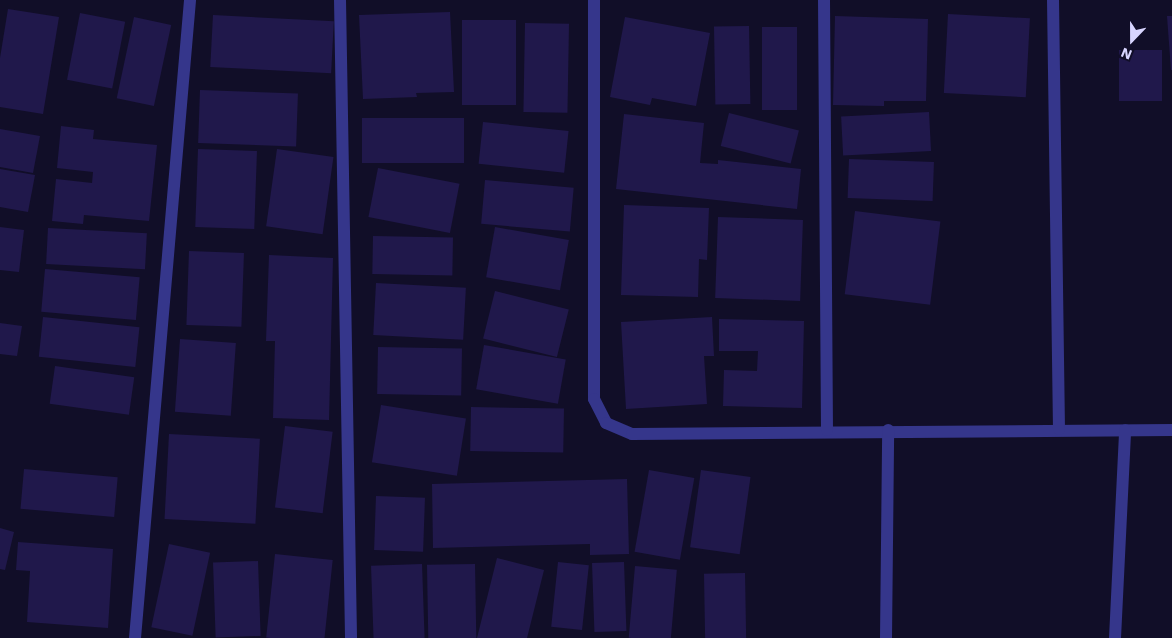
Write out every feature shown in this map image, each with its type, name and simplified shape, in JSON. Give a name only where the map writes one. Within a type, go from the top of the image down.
[{"type":"street","points":[[135,638],[190,0]]},
{"type":"street","points":[[340,0],[352,638]]},
{"type":"street","points":[[594,0],[594,399],[606,423],[632,434],[827,430],[1172,430]]},
{"type":"street","points":[[824,0],[827,430]]},
{"type":"street","points":[[1053,0],[1059,429]]},
{"type":"street","points":[[886,638],[888,430]]},
{"type":"street","points":[[1115,638],[1125,430]]},
{"type":"building","points":[[8,9],[59,17],[43,114],[0,107],[0,58]]},
{"type":"building","points":[[450,12],[454,92],[416,93],[417,97],[363,99],[359,15]]},
{"type":"building","points":[[80,13],[125,22],[112,89],[67,80]]},
{"type":"building","points":[[948,14],[1030,18],[1026,97],[944,93]]},
{"type":"building","points":[[213,15],[334,21],[331,73],[210,67]]},
{"type":"building","points":[[835,16],[928,19],[926,101],[884,101],[884,106],[833,105]]},
{"type":"building","points":[[1167,16],[1172,16],[1172,70],[1171,70]]},
{"type":"building","points":[[134,17],[171,25],[154,106],[117,98]]},
{"type":"building","points":[[625,17],[710,33],[696,106],[652,98],[650,105],[610,97]]},
{"type":"building","points":[[462,20],[516,20],[516,105],[462,105]]},
{"type":"building","points":[[525,23],[569,24],[567,113],[523,112]]},
{"type":"building","points":[[749,26],[750,104],[715,105],[714,27]]},
{"type":"building","points":[[762,27],[797,27],[797,110],[762,110]]},
{"type":"building","points":[[1119,50],[1162,50],[1162,101],[1119,101]]},
{"type":"building","points":[[200,90],[298,93],[296,146],[198,143]]},
{"type":"building","points":[[929,112],[931,151],[843,156],[841,117]]},
{"type":"building","points":[[729,113],[799,130],[791,163],[721,146]]},
{"type":"building","points":[[624,114],[704,123],[700,163],[718,164],[718,160],[801,169],[797,209],[616,189]]},
{"type":"building","points":[[362,118],[464,118],[464,163],[362,163]]},
{"type":"building","points":[[483,122],[569,131],[564,173],[479,164]]},
{"type":"building","points":[[61,126],[94,130],[93,139],[157,145],[149,221],[84,215],[83,224],[52,221],[56,179],[92,183],[93,172],[57,168]]},
{"type":"building","points":[[0,129],[40,136],[33,173],[0,167]]},
{"type":"building","points":[[198,149],[257,151],[254,229],[195,227]]},
{"type":"building","points":[[277,149],[333,157],[323,234],[266,226]]},
{"type":"building","points":[[849,159],[934,162],[933,201],[848,198]]},
{"type":"building","points":[[378,168],[459,184],[450,233],[368,217]]},
{"type":"building","points":[[0,169],[35,175],[28,212],[0,207]]},
{"type":"building","points":[[485,180],[574,188],[570,232],[481,224]]},
{"type":"building","points":[[624,205],[709,208],[707,260],[699,259],[698,297],[621,295]]},
{"type":"building","points":[[855,211],[940,221],[930,305],[845,294]]},
{"type":"building","points":[[718,217],[803,220],[800,301],[715,298]]},
{"type":"building","points":[[0,227],[24,230],[19,272],[0,270]]},
{"type":"building","points":[[495,227],[569,240],[560,290],[486,277]]},
{"type":"building","points":[[48,228],[147,233],[145,269],[46,264]]},
{"type":"building","points":[[373,236],[453,237],[452,275],[372,274]]},
{"type":"building","points":[[189,251],[244,253],[241,327],[186,325]]},
{"type":"building","points":[[269,255],[333,258],[329,420],[273,418],[275,341],[266,341]]},
{"type":"building","points":[[45,269],[140,277],[136,320],[41,312]]},
{"type":"building","points":[[376,283],[466,288],[463,340],[373,335]]},
{"type":"building","points":[[495,291],[569,309],[557,357],[483,339]]},
{"type":"building","points":[[43,317],[139,327],[135,367],[39,357]]},
{"type":"building","points":[[712,317],[714,356],[704,356],[707,404],[626,409],[621,322]]},
{"type":"building","points":[[719,319],[804,321],[802,408],[723,406],[724,370],[757,371],[758,351],[719,351]]},
{"type":"building","points":[[0,323],[22,326],[17,356],[0,354]]},
{"type":"building","points":[[180,339],[236,343],[231,416],[175,412]]},
{"type":"building","points":[[484,345],[566,359],[558,404],[476,389]]},
{"type":"building","points":[[378,347],[462,348],[461,395],[377,394]]},
{"type":"building","points":[[55,366],[134,377],[129,415],[50,404]]},
{"type":"building","points":[[381,405],[466,418],[457,476],[372,462]]},
{"type":"building","points":[[471,407],[564,409],[563,453],[470,451]]},
{"type":"building","points":[[285,426],[333,432],[323,513],[275,507]]},
{"type":"building","points":[[169,434],[260,439],[255,524],[165,519]]},
{"type":"building","points":[[24,469],[118,477],[114,517],[21,509]]},
{"type":"building","points":[[649,470],[694,478],[680,560],[635,552]]},
{"type":"building","points":[[701,470],[751,477],[740,554],[690,547]]},
{"type":"building","points":[[627,479],[629,554],[590,555],[590,544],[433,548],[432,484]]},
{"type":"building","points":[[376,496],[425,498],[423,552],[374,550]]},
{"type":"building","points":[[0,528],[14,532],[5,570],[0,569]]},
{"type":"building","points":[[18,542],[113,549],[108,628],[27,622],[30,571],[16,570]]},
{"type":"building","points":[[169,544],[210,553],[192,636],[151,627]]},
{"type":"building","points":[[275,554],[333,560],[324,638],[266,638]]},
{"type":"building","points":[[497,558],[544,570],[527,638],[477,638]]},
{"type":"building","points":[[258,561],[261,636],[216,638],[213,563]]},
{"type":"building","points":[[558,562],[589,565],[582,630],[551,627]]},
{"type":"building","points":[[624,562],[626,631],[594,632],[592,563]]},
{"type":"building","points":[[422,564],[425,638],[374,638],[371,566]]},
{"type":"building","points":[[475,564],[476,638],[428,638],[427,565]]},
{"type":"building","points":[[635,566],[677,570],[671,638],[629,638]]},
{"type":"building","points":[[745,573],[746,638],[705,638],[704,574]]}]
